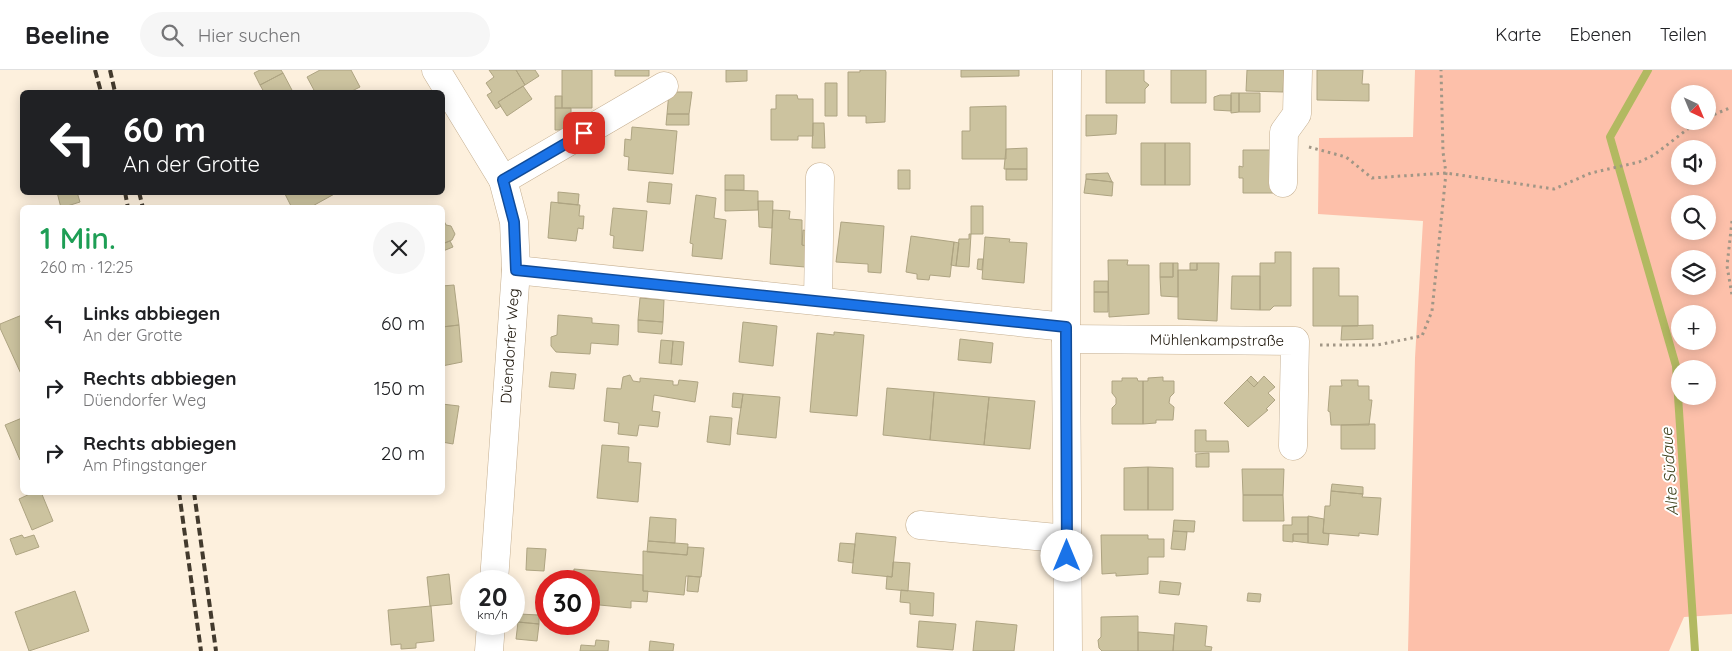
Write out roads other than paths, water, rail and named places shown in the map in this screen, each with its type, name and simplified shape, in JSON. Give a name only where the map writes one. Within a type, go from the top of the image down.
[{"type":"street","name":"Düendorfer Weg","points":[[436,70],[503,180],[514,222],[516,270],[495,570]]},
{"type":"street","points":[[1067,70],[1068,651]]},
{"type":"street","points":[[1283,182],[1284,132],[1296,114],[1298,70]]},
{"type":"street","points":[[503,180],[664,86]]},
{"type":"street","points":[[818,301],[820,177]]},
{"type":"street","name":"Mühlenkampstraße","points":[[516,270],[818,301],[1066,333],[1295,341],[1293,446]]},
{"type":"street","points":[[920,525],[1067,539]]},
{"type":"street","points":[[489,651],[490,635]]},
{"type":"waterway","name":"Alte Südaue","points":[[1648,70],[1610,137],[1676,366],[1695,651]]},
{"type":"railway","points":[[95,70],[100,90]]},
{"type":"railway","points":[[110,70],[115,90]]},
{"type":"railway","points":[[126,195],[127,205]]},
{"type":"railway","points":[[140,195],[142,205]]},
{"type":"railway","points":[[179,495],[201,651]]},
{"type":"railway","points":[[194,495],[216,651]]}]
